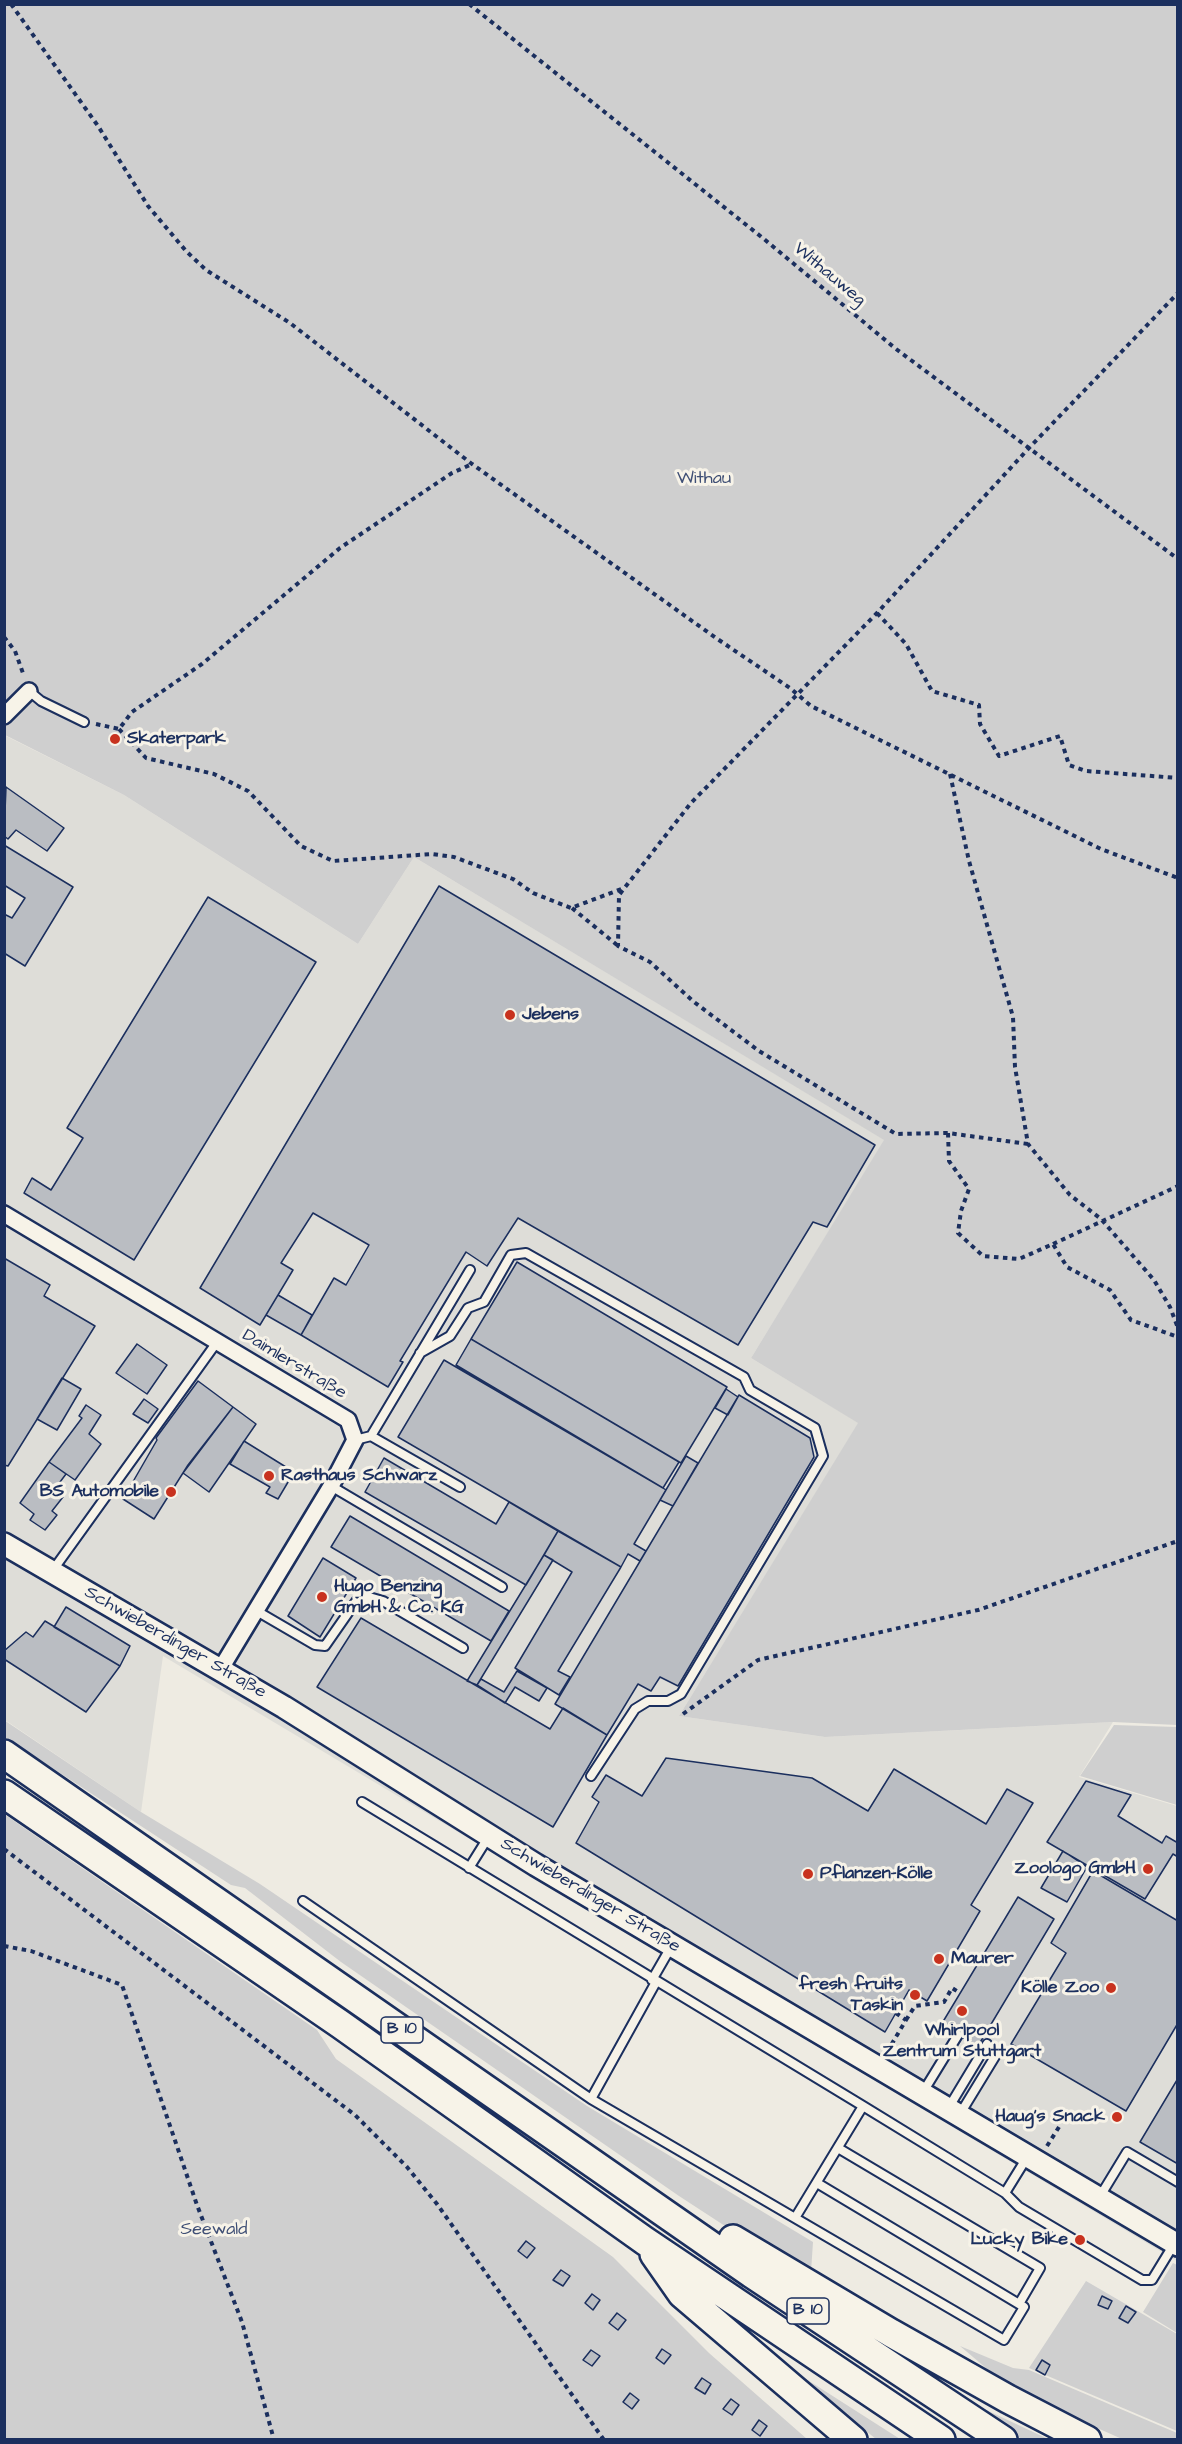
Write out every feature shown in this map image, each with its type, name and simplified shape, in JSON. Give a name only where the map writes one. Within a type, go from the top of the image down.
[{"type":"highway","name":"B 10","points":[[4,1754],[752,2274],[1003,2439]]},
{"type":"highway","name":"B 10","points":[[4,1794],[340,2025],[645,2241],[941,2439]]},
{"type":"highway","name":"B 10","points":[[616,2178],[672,2200],[753,2252],[891,2333],[1008,2399],[1087,2439]]},
{"type":"highway","name":"B 10","points":[[645,2241],[682,2294],[853,2439]]},
{"type":"street","points":[[4,716],[29,691]]},
{"type":"street","name":"Daimlerstraße","points":[[4,1214],[348,1420],[355,1440]]},
{"type":"street","points":[[220,1670],[331,1486],[355,1440]]},
{"type":"street","name":"Schwieberdinger Straße","points":[[4,1544],[220,1670],[672,1945],[1176,2244]]},
{"type":"lane","points":[[29,691],[41,701],[84,722]]},
{"type":"lane","points":[[420,1353],[450,1336],[468,1308],[484,1302],[511,1255],[526,1253],[744,1377],[750,1390],[815,1428],[823,1456],[681,1694],[668,1701],[648,1701],[635,1709],[591,1776]]},
{"type":"lane","points":[[371,1436],[470,1270]]},
{"type":"lane","points":[[52,1571],[217,1342]]},
{"type":"lane","points":[[355,1440],[371,1436],[460,1487]]},
{"type":"lane","points":[[331,1486],[502,1587]]},
{"type":"lane","points":[[255,1610],[315,1645],[325,1646],[357,1600],[369,1597],[383,1601],[463,1648]]},
{"type":"lane","points":[[362,1802],[1005,2193],[1019,2207],[1142,2280],[1152,2280],[1176,2244]]},
{"type":"lane","points":[[469,1868],[489,1835]]},
{"type":"lane","points":[[303,1901],[591,2099],[1004,2340],[1024,2307],[817,2183]]},
{"type":"lane","points":[[591,2099],[672,1945]]},
{"type":"lane","points":[[922,2093],[958,2035]]},
{"type":"lane","points":[[953,2112],[987,2044]]},
{"type":"lane","points":[[953,2112],[999,2050]]},
{"type":"lane","points":[[795,2218],[863,2106]]},
{"type":"lane","points":[[838,2148],[1040,2268],[1018,2304]]},
{"type":"lane","points":[[1098,2198],[1127,2152],[1178,2182]]},
{"type":"lane","points":[[1005,2193],[1028,2156]]},
{"type":"path","points":[[11,4],[104,135],[148,206],[186,252],[206,270],[290,323],[472,464],[799,695],[811,706],[1101,849],[1178,878]]},
{"type":"path","name":"Withauweg","points":[[469,4],[684,174],[896,349],[1178,559]]},
{"type":"path","points":[[618,946],[619,895],[691,802],[799,695],[1177,293]]},
{"type":"path","points":[[119,729],[132,712],[202,664],[340,548],[452,473],[472,464]]},
{"type":"path","points":[[877,613],[906,644],[932,690],[979,705],[980,724],[999,756],[1060,736],[1069,765],[1086,771],[1178,778]]},
{"type":"path","points":[[4,637],[15,651],[29,691]]},
{"type":"path","points":[[84,722],[119,729],[146,758],[214,774],[248,791],[301,846],[333,861],[432,854],[454,857],[513,879],[533,893],[571,908],[618,946],[650,963],[694,1002],[759,1051],[896,1134],[948,1133],[1028,1144]]},
{"type":"path","points":[[950,774],[969,861],[1013,1017],[1016,1067],[1028,1144],[1070,1195],[1101,1220],[1154,1280],[1170,1307],[1178,1328]]},
{"type":"path","points":[[571,908],[625,887]]},
{"type":"path","points":[[948,1133],[949,1161],[969,1189],[961,1211],[958,1233],[983,1256],[1019,1259],[1178,1186]]},
{"type":"path","points":[[1053,1244],[1067,1267],[1110,1290],[1131,1320],[1178,1337]]},
{"type":"path","points":[[683,1714],[758,1660],[978,1610],[1178,1540]]},
{"type":"path","points":[[4,1849],[356,2115],[407,2167],[437,2204],[604,2439]]},
{"type":"path","points":[[4,1946],[31,1952],[122,1985],[197,2205],[242,2322],[274,2439]]},
{"type":"path","points":[[906,2020],[915,2006],[944,2002],[952,1988],[960,1993]]},
{"type":"shaded area","points":[[4,735],[124,795],[358,944],[414,857],[885,1140],[751,1358],[859,1423],[679,1716],[825,1737],[1113,1722],[1079,1777],[1177,1806],[1177,2261],[163,1656],[141,1812],[5,1720]]},
{"type":"green space","name":"Withau","points":[[4,5],[1177,5],[1177,1725],[1113,1722],[825,1737],[679,1716],[858,1423],[751,1358],[884,1140],[414,857],[358,944],[124,795],[5,735]]},
{"type":"green space","points":[[4,1720],[141,1812],[260,1884],[587,2106],[813,2242],[811,2272],[788,2267],[679,2196],[341,1962],[245,1888],[231,1885],[5,1737]]},
{"type":"green space","points":[[1114,1725],[1177,1727],[1177,1805],[1080,1776]]},
{"type":"green space","name":"Seewald","points":[[4,1814],[317,2030],[336,2059],[613,2257],[709,2353],[807,2439],[5,2439]]},
{"type":"green space","points":[[1173,2263],[1177,2265],[1177,2333],[1143,2312]]},
{"type":"green space","points":[[1086,2281],[1177,2334],[1177,2431],[1029,2368]]},
{"type":"green space","points":[[960,2346],[1013,2368],[1029,2370],[1177,2433],[1177,2439],[1122,2439],[1012,2390]]},
{"type":"green space","points":[[781,2363],[900,2439],[876,2439]]},
{"type":"green space","points":[[929,2383],[1048,2439],[1022,2439]]},
{"type":"building","points":[[6,787],[64,828],[47,851],[16,830],[8,839],[4,836]]},
{"type":"building","points":[[4,845],[73,887],[25,966],[4,953],[4,914],[12,918],[25,898],[4,885]]},
{"type":"building","name":"Jebens","points":[[439,886],[875,1145],[827,1227],[813,1222],[738,1345],[518,1218],[487,1266],[466,1252],[400,1361],[403,1362],[388,1387],[301,1335],[334,1278],[346,1285],[369,1245],[313,1213],[281,1263],[293,1270],[260,1325],[200,1288]]},
{"type":"building","points":[[208,897],[316,962],[134,1260],[24,1193],[32,1178],[51,1190],[83,1138],[67,1128]]},
{"type":"building","points":[[4,1258],[50,1285],[44,1296],[95,1326],[8,1466],[4,1465]]},
{"type":"building","points":[[517,1262],[727,1387],[681,1463],[471,1339]]},
{"type":"building","points":[[278,1295],[312,1315],[301,1335],[266,1315]]},
{"type":"building","points":[[471,1339],[679,1462],[663,1488],[456,1365]]},
{"type":"building","points":[[137,1344],[167,1365],[147,1394],[116,1373]]},
{"type":"building","points":[[444,1360],[666,1490],[634,1544],[646,1551],[640,1561],[628,1554],[621,1567],[398,1437]]},
{"type":"building","points":[[62,1378],[81,1389],[57,1430],[37,1419]]},
{"type":"building","points":[[198,1381],[233,1407],[188,1465],[154,1519],[123,1499],[157,1440],[156,1438]]},
{"type":"building","points":[[726,1389],[738,1397],[728,1415],[715,1408]]},
{"type":"building","points":[[739,1395],[810,1438],[814,1457],[678,1686],[660,1677],[651,1691],[638,1684],[607,1735],[555,1704]]},
{"type":"building","points":[[144,1399],[158,1409],[148,1423],[133,1414]]},
{"type":"building","points":[[86,1405],[101,1415],[89,1434],[101,1444],[75,1480],[49,1462],[82,1418],[79,1416]]},
{"type":"building","points":[[233,1407],[256,1424],[209,1492],[183,1473]]},
{"type":"building","points":[[244,1441],[294,1472],[278,1499],[266,1493],[270,1487],[230,1464]]},
{"type":"building","points":[[686,1456],[698,1463],[673,1506],[660,1500]]},
{"type":"building","points":[[384,1458],[496,1524],[509,1502],[558,1531],[526,1585],[365,1492]]},
{"type":"building","points":[[49,1462],[66,1474],[54,1490],[63,1497],[52,1511],[57,1515],[45,1530],[30,1520],[34,1514],[20,1503]]},
{"type":"building","points":[[350,1516],[509,1611],[491,1641],[331,1547]]},
{"type":"building","points":[[558,1531],[621,1567],[558,1671],[570,1677],[559,1695],[515,1668],[572,1572],[544,1555]]},
{"type":"building","points":[[544,1555],[553,1560],[477,1685],[467,1681]]},
{"type":"building","name":"Hugo Benzing GmbH & Co. KG","points":[[323,1558],[356,1578],[320,1637],[288,1616]]},
{"type":"building","points":[[66,1607],[130,1646],[120,1666],[54,1627]]},
{"type":"building","points":[[361,1618],[550,1729],[563,1708],[607,1735],[553,1827],[317,1687]]},
{"type":"building","points":[[45,1621],[120,1666],[86,1712],[4,1659],[4,1651],[26,1632],[33,1637]]},
{"type":"building","points":[[517,1671],[547,1688],[539,1701],[515,1687],[505,1703],[477,1685],[481,1679],[504,1692]]},
{"type":"building","name":"Pflanzen-Kölle","points":[[666,1758],[812,1778],[868,1811],[894,1769],[986,1824],[1007,1789],[1033,1803],[971,1905],[980,1911],[927,2001],[909,1990],[885,2032],[576,1843],[599,1802],[592,1797],[606,1775],[642,1796]]},
{"type":"building","points":[[1086,1781],[1131,1795],[1118,1816],[1162,1843],[1166,1836],[1178,1843],[1178,1857],[1173,1854],[1145,1899],[1047,1842]]},
{"type":"building","points":[[1063,1851],[1087,1867],[1067,1902],[1041,1888]]},
{"type":"building","name":"Kölle Zoo","points":[[1093,1871],[1178,1921],[1178,2023],[1126,2111],[1011,2044],[1066,1953],[1051,1943]]},
{"type":"building","points":[[1018,1897],[1054,1919],[978,2046],[941,2025]]},
{"type":"building","points":[[1178,2080],[1178,2164],[1140,2142]]},
{"type":"building","points":[[526,2241],[535,2248],[527,2258],[518,2251]]},
{"type":"building","points":[[561,2270],[570,2276],[563,2286],[553,2280]]},
{"type":"building","points":[[592,2294],[600,2300],[593,2310],[585,2303]]},
{"type":"building","points":[[1102,2296],[1112,2301],[1108,2309],[1098,2305]]},
{"type":"building","points":[[1126,2306],[1136,2312],[1128,2323],[1119,2318]]},
{"type":"building","points":[[617,2313],[626,2320],[618,2330],[609,2323]]},
{"type":"building","points":[[662,2349],[671,2355],[664,2364],[656,2358]]},
{"type":"building","points":[[591,2350],[600,2356],[592,2366],[583,2360]]},
{"type":"building","points":[[1042,2360],[1050,2365],[1045,2375],[1036,2370]]},
{"type":"building","points":[[702,2378],[711,2384],[705,2394],[695,2388]]},
{"type":"building","points":[[630,2393],[639,2400],[632,2409],[623,2402]]},
{"type":"building","points":[[731,2399],[739,2405],[732,2415],[723,2409]]},
{"type":"building","points":[[759,2420],[767,2426],[760,2436],[752,2430]]},
{"type":"place","name":"Skaterpark","points":[[115,739]]},
{"type":"place","name":"Jebens","points":[[510,1015]]},
{"type":"place","name":"Rasthaus Schwarz","points":[[269,1476]]},
{"type":"place","name":"BS Automobile","points":[[171,1492]]},
{"type":"place","name":"Hugo Benzing GmbH & Co. KG","points":[[322,1597]]},
{"type":"place","name":"Zoologo GmbH","points":[[1148,1869]]},
{"type":"place","name":"Pflanzen-Kölle","points":[[808,1874]]},
{"type":"place","name":"Maurer","points":[[939,1959]]},
{"type":"place","name":"Kölle Zoo","points":[[1111,1988]]},
{"type":"place","name":"fresh fruits Taskin","points":[[915,1995]]},
{"type":"place","name":"Whirlpool Zentrum Stuttgart","points":[[962,2011]]},
{"type":"place","name":"Haug's Snack","points":[[1117,2117]]},
{"type":"place","name":"Lucky Bike","points":[[1080,2240]]}]
